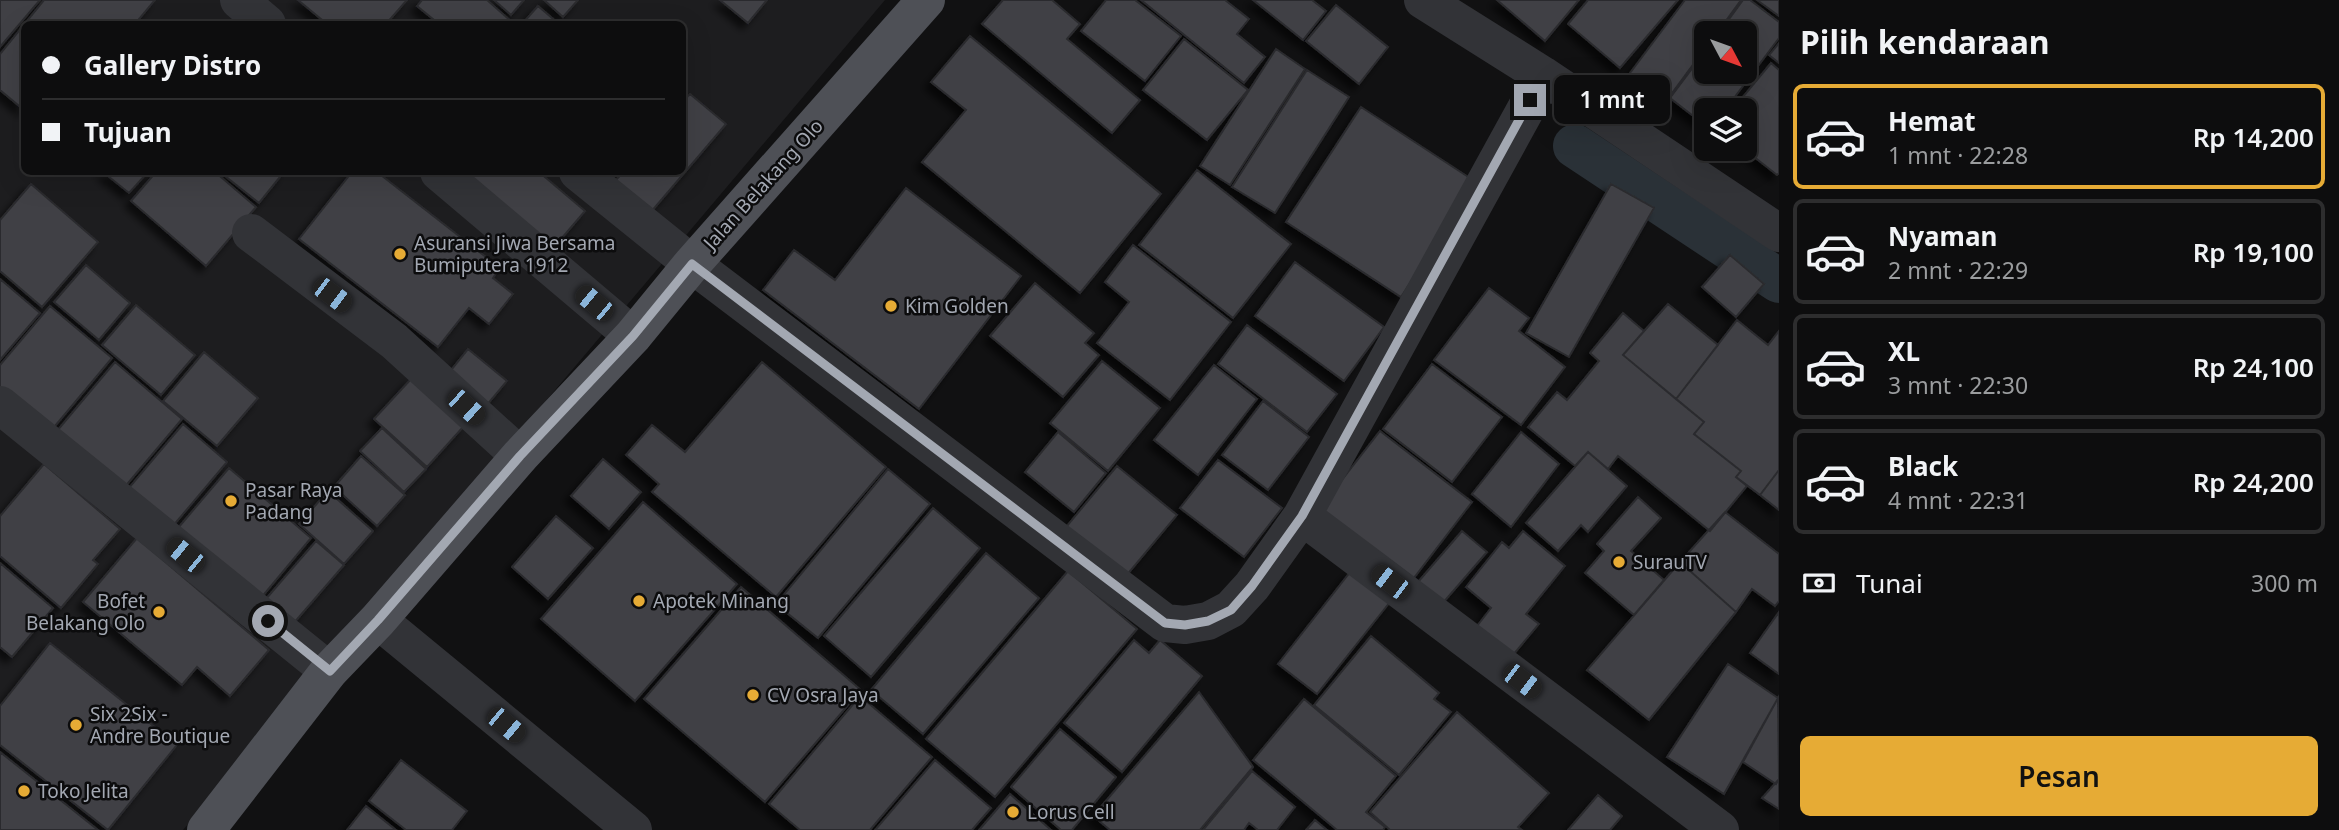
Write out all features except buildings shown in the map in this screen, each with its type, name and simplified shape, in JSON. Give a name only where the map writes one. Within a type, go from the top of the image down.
[{"type":"main road","name":"Jalan Belakang Olo","points":[[206,830],[330,671],[378,620],[520,456],[633,336],[692,264],[926,0]]},
{"type":"street","points":[[239,0],[264,21]]},
{"type":"street","points":[[1423,0],[1776,226]]},
{"type":"street","points":[[582,175],[692,264],[1165,623],[1185,625],[1208,621],[1231,610],[1252,586],[1302,516],[1544,76]]},
{"type":"street","points":[[443,175],[633,336]]},
{"type":"street","points":[[251,233],[394,341],[520,456]]},
{"type":"street","points":[[0,405],[330,671]]},
{"type":"street","points":[[1302,516],[1720,830]]},
{"type":"street","points":[[378,620],[633,830]]},
{"type":"shaded area","name":"Pasar Raya Padang","points":[[0,0],[885,0],[183,830],[0,830]]},
{"type":"waterway","points":[[1575,146],[1779,281]]},
{"type":"place","name":"Asuransi Jiwa Bersama Bumiputera 1912","points":[[400,254]]},
{"type":"place","name":"Kim Golden","points":[[891,306]]},
{"type":"place","name":"Pasar Raya Padang","points":[[231,501]]},
{"type":"place","name":"SurauTV","points":[[1619,562]]},
{"type":"place","name":"Apotek Minang","points":[[639,601]]},
{"type":"place","name":"Bofet Belakang Olo","points":[[159,612]]},
{"type":"place","name":"CV Osra Jaya","points":[[753,695]]},
{"type":"place","name":"Six 2Six - Andre Boutique","points":[[76,725]]},
{"type":"place","name":"Toko Jelita","points":[[24,791]]},
{"type":"place","name":"Lorus Cell","points":[[1013,812]]},
{"type":"route","points":[[268,621],[330,671],[378,620],[520,456],[633,336],[692,264],[1165,623],[1185,625],[1208,621],[1231,610],[1252,586],[1302,516],[1530,100]]}]
